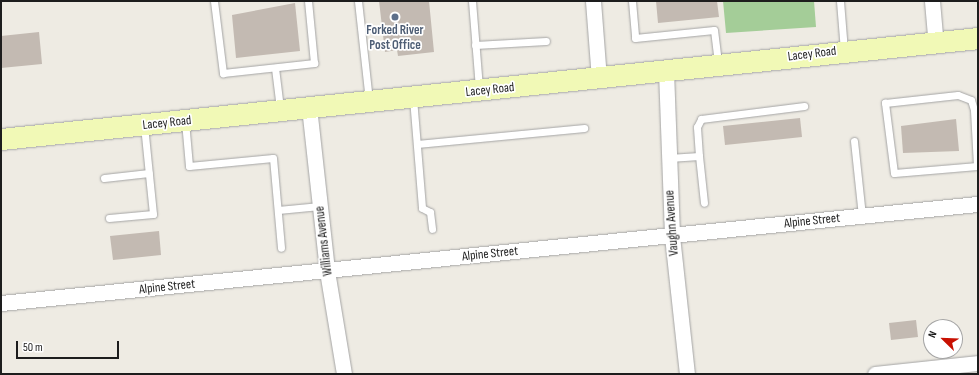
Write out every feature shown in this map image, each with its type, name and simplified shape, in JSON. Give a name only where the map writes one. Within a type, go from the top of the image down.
[{"type":"main road","name":"Lacey Road","points":[[1,139],[144,126],[309,107],[599,79],[935,40],[978,38]]},
{"type":"street","points":[[593,1],[599,79]]},
{"type":"street","points":[[932,1],[935,40]]},
{"type":"street","name":"Vaughn Avenue","points":[[666,71],[672,236],[687,374]]},
{"type":"street","name":"Williams Avenue","points":[[309,107],[327,271],[344,374]]},
{"type":"street","name":"Alpine Street","points":[[1,303],[978,204]]},
{"type":"street","points":[[875,374],[978,363]]},
{"type":"lane","points":[[214,1],[223,73],[314,63],[308,1]]},
{"type":"lane","points":[[358,1],[369,102]]},
{"type":"lane","points":[[472,1],[479,91]]},
{"type":"lane","points":[[632,1],[634,38],[714,30],[718,65]]},
{"type":"lane","points":[[840,1],[844,51]]},
{"type":"lane","points":[[475,45],[546,41]]},
{"type":"lane","points":[[275,68],[280,110]]},
{"type":"lane","points":[[958,95],[971,100],[978,131],[977,166],[894,174],[885,103],[958,95]]},
{"type":"lane","points":[[413,97],[422,208],[430,212],[432,229]]},
{"type":"lane","points":[[704,203],[697,127],[701,119],[804,106]]},
{"type":"lane","points":[[185,121],[189,166],[273,158],[281,248]]},
{"type":"lane","points":[[109,218],[153,214],[144,126]]},
{"type":"lane","points":[[417,144],[584,128]]},
{"type":"lane","points":[[854,141],[862,216]]},
{"type":"lane","points":[[669,158],[699,156]]},
{"type":"lane","points":[[104,178],[149,173]]},
{"type":"lane","points":[[278,210],[320,206]]},
{"type":"green space","points":[[723,1],[814,1],[816,27],[726,33]]},
{"type":"building","points":[[379,1],[429,1],[434,52],[398,56],[397,50],[385,52]]},
{"type":"building","points":[[656,1],[717,1],[719,17],[658,23]]},
{"type":"building","points":[[295,3],[300,51],[236,58],[232,15]]},
{"type":"building","points":[[39,32],[42,64],[1,68],[1,36]]},
{"type":"building","points":[[800,118],[802,137],[725,145],[723,126]]},
{"type":"building","points":[[956,119],[959,151],[903,153],[901,126]]},
{"type":"building","points":[[159,231],[161,255],[113,260],[110,236]]},
{"type":"building","points":[[916,320],[918,337],[891,340],[889,323]]},
{"type":"place","name":"Forked River Post Office","points":[[395,17]]}]
